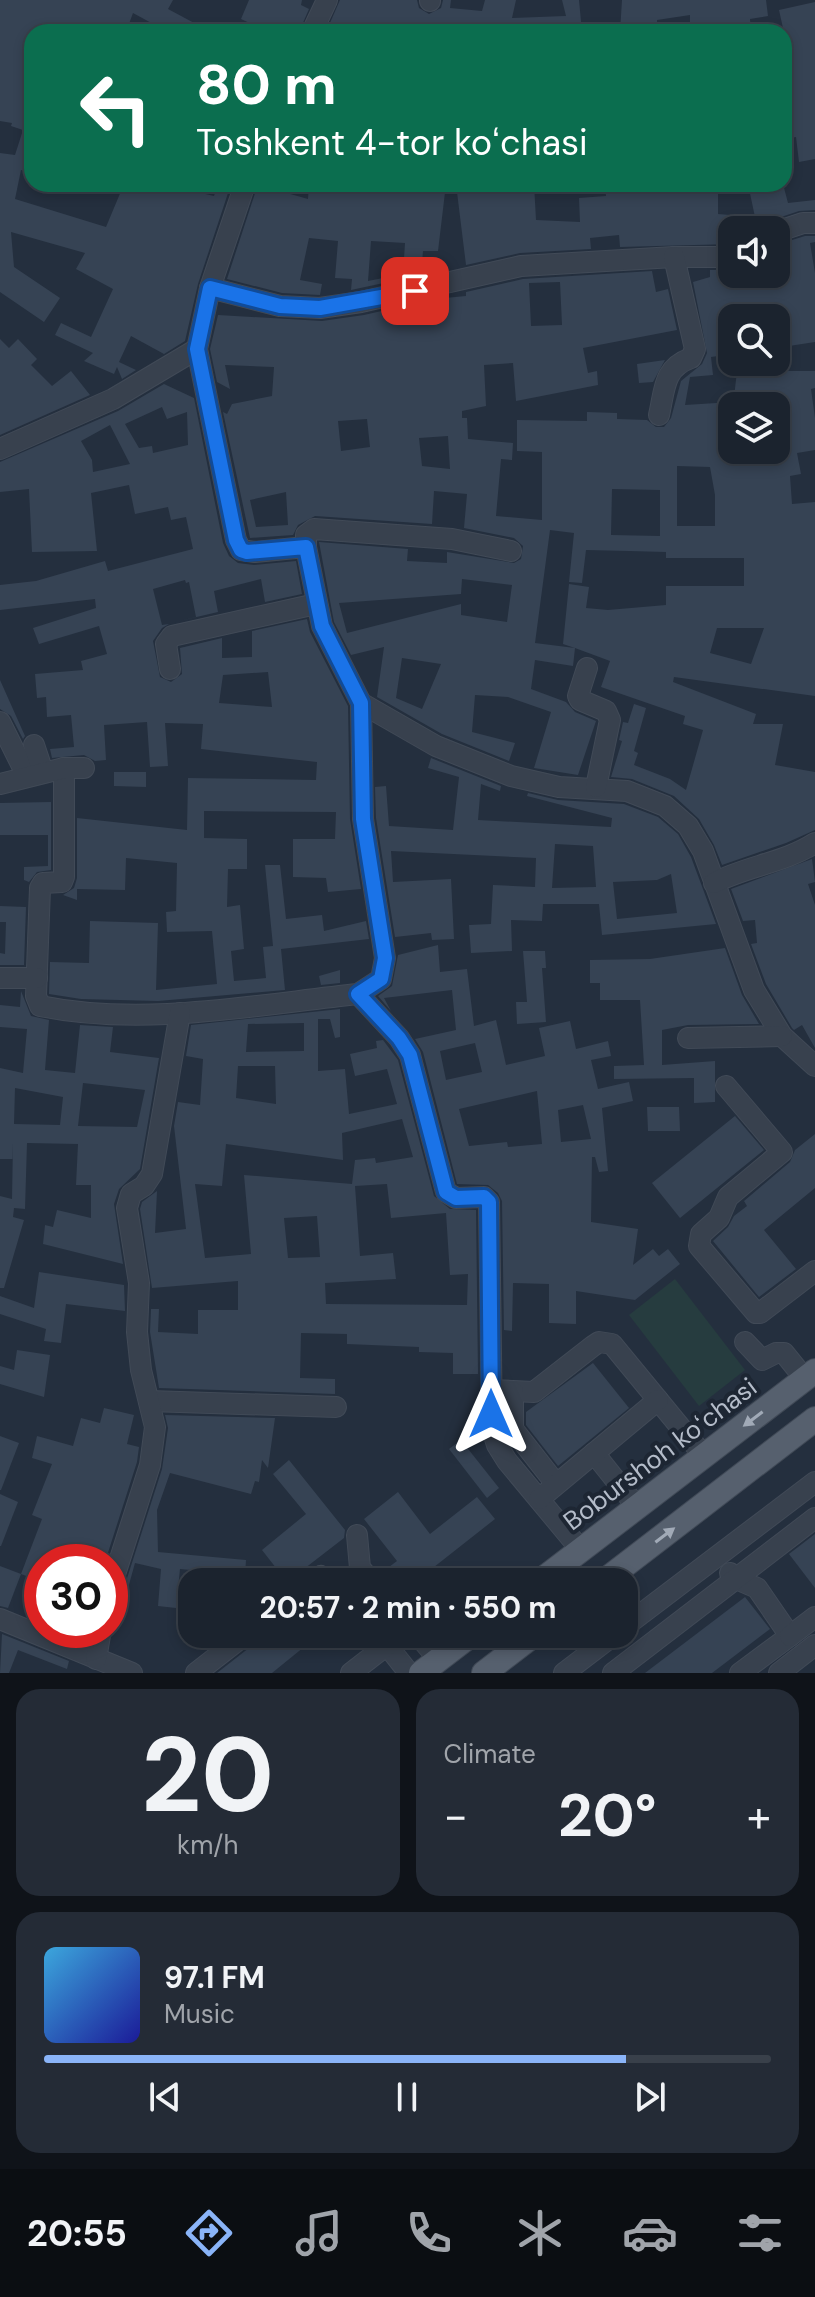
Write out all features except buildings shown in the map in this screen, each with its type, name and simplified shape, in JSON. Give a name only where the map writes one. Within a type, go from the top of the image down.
[{"type":"main road","name":"Boburshoh koʻchasi","points":[[557,1568],[810,1375]]},
{"type":"main road","points":[[621,1568],[815,1419]]},
{"type":"main road","points":[[430,1666],[454,1648]]},
{"type":"main road","points":[[484,1673],[517,1648]]},
{"type":"street","points":[[316,24],[327,0]]},
{"type":"street","points":[[242,192],[210,288],[197,349],[236,540],[241,550],[306,547]]},
{"type":"street","points":[[790,227],[815,223]]},
{"type":"street","points":[[659,415],[670,370],[691,358],[695,349],[674,257]]},
{"type":"street","points":[[210,288],[280,306],[320,308],[388,297],[521,266],[718,257]]},
{"type":"street","points":[[0,449],[113,399],[197,349]]},
{"type":"street","points":[[0,784],[74,768],[64,877],[62,882],[43,883],[40,888],[37,1002],[40,1006],[101,1015],[180,1013],[358,994],[381,979],[385,958],[363,819],[361,703],[322,626],[306,535],[314,529],[452,539],[511,551]]},
{"type":"street","points":[[170,669],[166,644],[172,636],[316,604]]},
{"type":"street","points":[[587,668],[578,696],[580,700],[606,711],[610,720],[596,787]]},
{"type":"street","points":[[361,703],[436,746],[511,776],[559,787],[627,791],[665,806],[688,826],[703,851],[754,990],[782,1036],[815,1066]]},
{"type":"street","points":[[0,722],[35,774]]},
{"type":"street","points":[[34,745],[35,774]]},
{"type":"street","points":[[714,883],[733,873],[804,850],[815,843]]},
{"type":"street","points":[[0,978],[37,978]]},
{"type":"street","points":[[358,994],[399,1038],[410,1055],[446,1192],[456,1198],[484,1197],[489,1202],[492,1429],[497,1445],[581,1550]]},
{"type":"street","points":[[125,1544],[150,1465],[155,1427],[141,1370],[137,1332],[139,1283],[127,1208],[131,1194],[144,1186],[152,1174],[180,1013]]},
{"type":"street","points":[[688,1038],[782,1036]]},
{"type":"street","points":[[726,1086],[782,1152],[728,1197],[719,1218],[701,1234],[699,1246],[756,1313],[815,1271]]},
{"type":"street","points":[[491,1390],[534,1392],[593,1346],[606,1342],[612,1344],[704,1456]]},
{"type":"street","points":[[745,1342],[762,1360],[776,1353],[784,1353],[810,1375]]},
{"type":"street","points":[[513,1392],[513,1429],[556,1484]]},
{"type":"street","points":[[539,1499],[658,1400]]},
{"type":"street","points":[[149,1401],[336,1407]]},
{"type":"street","points":[[594,1453],[637,1507]]},
{"type":"street","points":[[638,1616],[815,1482]]},
{"type":"street","points":[[613,1673],[815,1518]]},
{"type":"street","points":[[357,1535],[360,1568]]},
{"type":"street","points":[[717,1557],[734,1578],[757,1588],[790,1636]]},
{"type":"street","points":[[740,1673],[815,1617]]},
{"type":"street","points":[[0,1619],[132,1673]]},
{"type":"street","points":[[779,1673],[815,1645]]},
{"type":"street","points":[[96,1659],[98,1648]]},
{"type":"street","points":[[196,1673],[228,1648]]},
{"type":"street","points":[[351,1673],[374,1648]]},
{"type":"street","points":[[389,1648],[409,1673]]},
{"type":"street","points":[[564,1673],[597,1648]]},
{"type":"green space","points":[[675,1279],[745,1370],[699,1406],[629,1315]]},
{"type":"route","points":[[415,291],[320,308],[280,306],[210,288],[197,349],[236,540],[241,550],[247,552],[306,547],[322,626],[361,703],[363,819],[385,958],[381,979],[358,994],[399,1038],[410,1055],[446,1192],[450,1197],[484,1197],[489,1202],[491,1414]]}]
